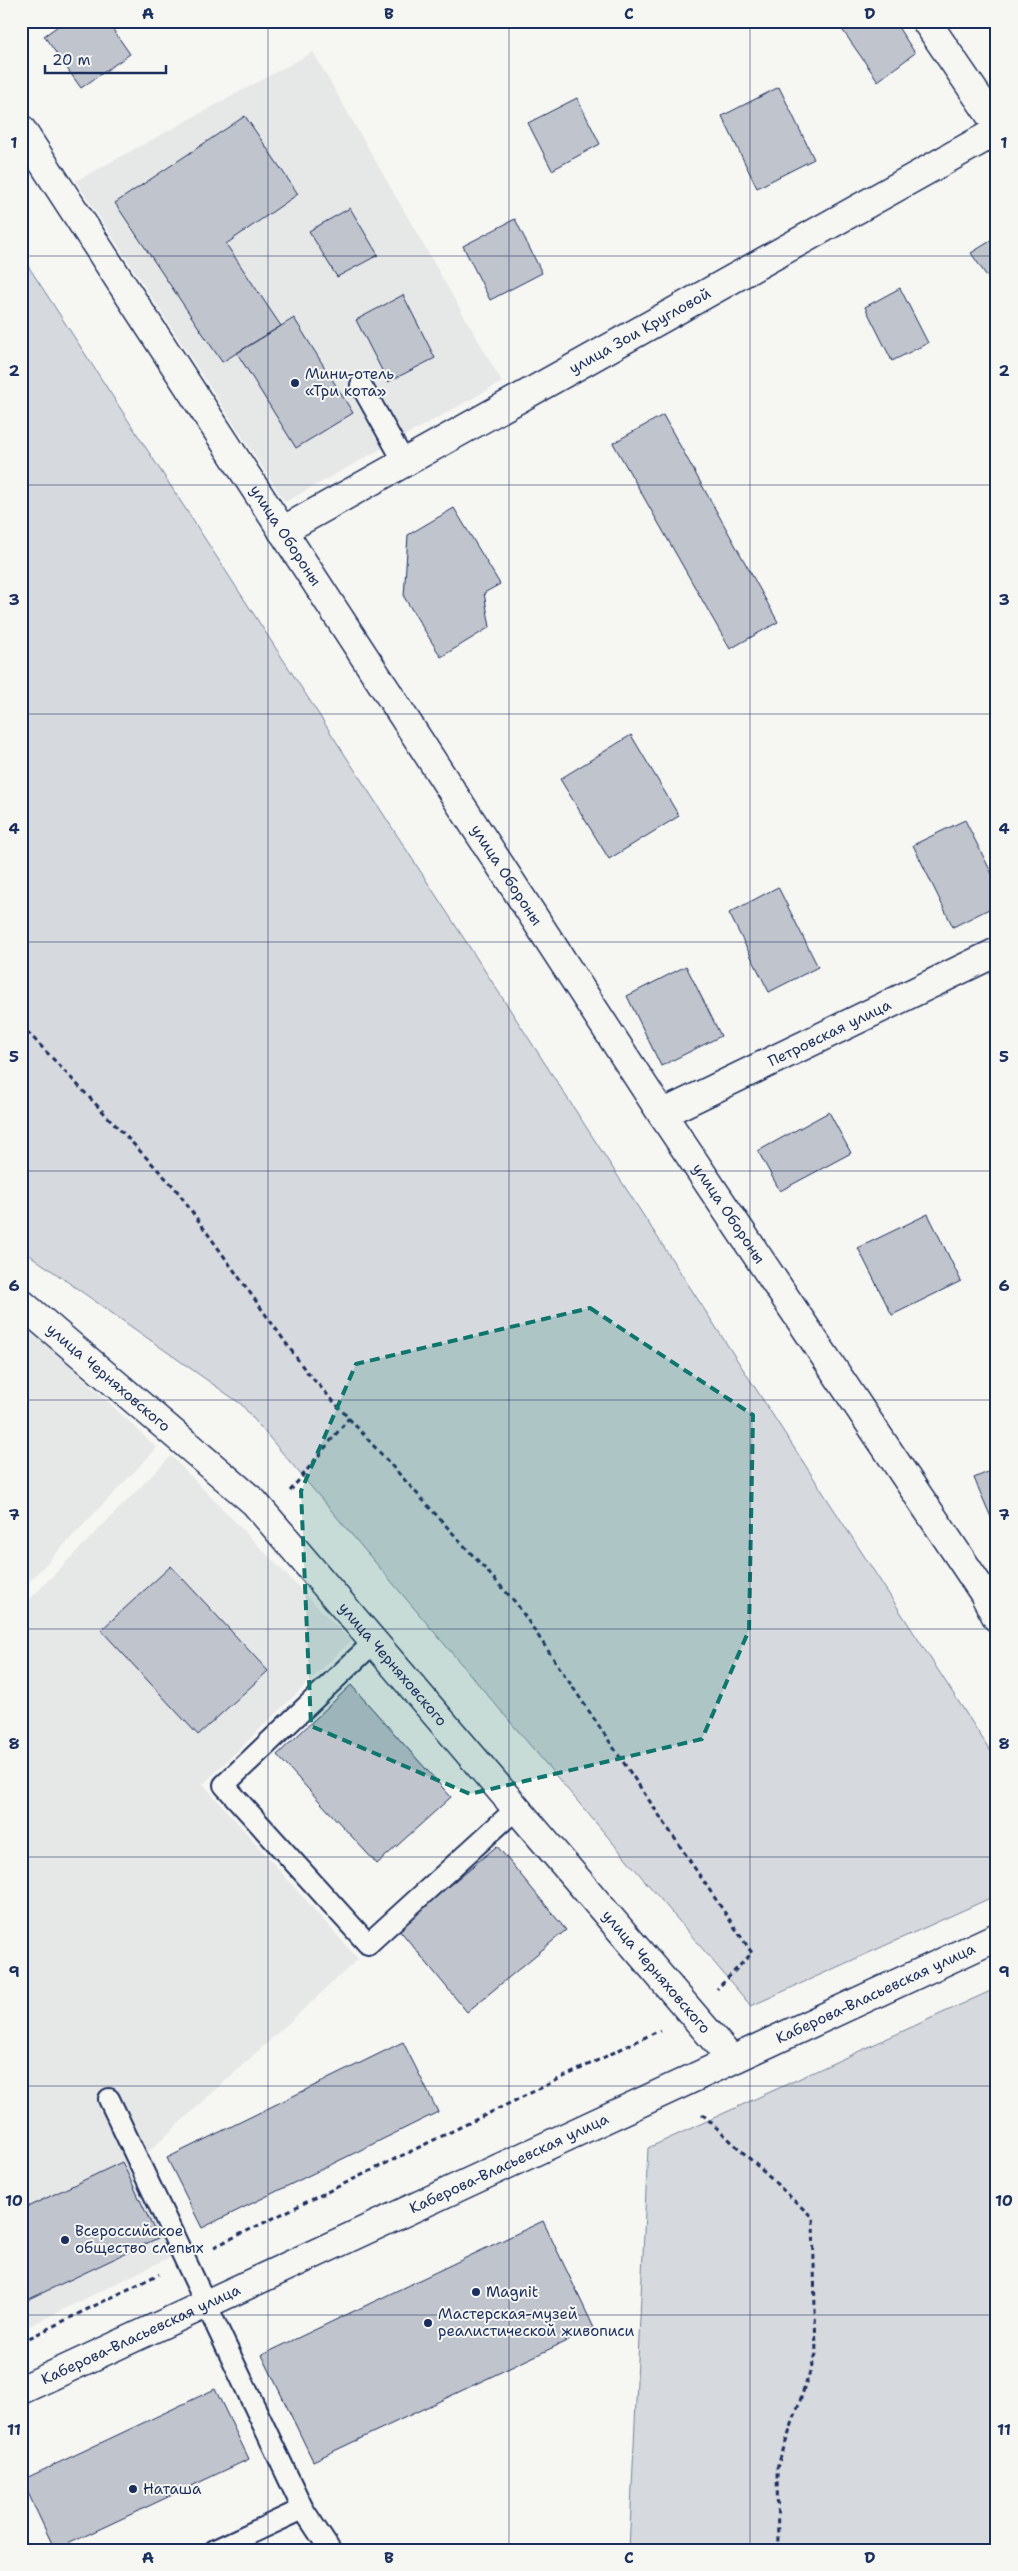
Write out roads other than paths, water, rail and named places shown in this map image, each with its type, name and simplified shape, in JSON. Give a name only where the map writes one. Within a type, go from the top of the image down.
[{"type":"street","points":[[926,21],[997,125]]},
{"type":"street","name":"улица Обороны","points":[[21,129],[662,1114],[990,1589],[997,1618]]},
{"type":"street","name":"улица Зои Кругловой","points":[[282,531],[997,131]]},
{"type":"street","name":"Петровская улица","points":[[662,1114],[997,952]]},
{"type":"street","name":"улица Черняховского","points":[[21,1303],[254,1502],[731,2059]]},
{"type":"street","name":"Каберова-Власьевская улица","points":[[21,2390],[997,1937]]},
{"type":"lane","points":[[361,385],[404,462]]},
{"type":"lane","points":[[374,1642],[224,1785],[368,1944],[516,1808]]},
{"type":"lane","points":[[109,2099],[302,2509],[330,2550]]},
{"type":"lane","points":[[215,2550],[302,2509]]},
{"type":"place","name":"Мини-отель «Три кота»","points":[[295,383]]},
{"type":"place","name":"Всероссийское общество слепых","points":[[65,2240]]},
{"type":"place","name":"Magnit","points":[[476,2292]]},
{"type":"place","name":"Мастерская-музей реалистической живописи","points":[[428,2323]]},
{"type":"place","name":"Наташа","points":[[133,2489]]}]
